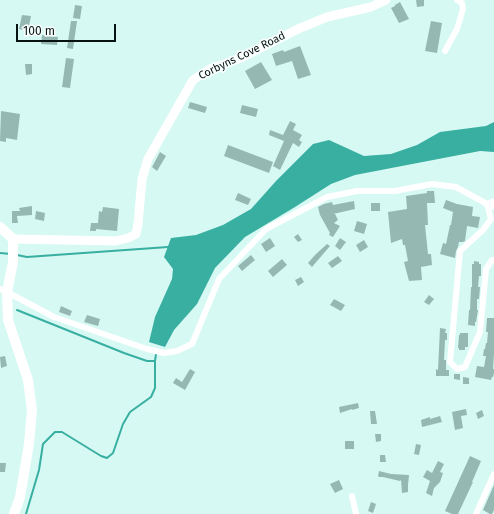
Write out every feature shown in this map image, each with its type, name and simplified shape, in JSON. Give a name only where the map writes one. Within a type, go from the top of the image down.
[{"type":"main road","name":"Corbyns Cove Road","points":[[13,244],[116,241],[136,234],[142,179],[148,159],[193,80],[210,69],[241,58],[298,29],[327,17],[371,7],[386,0]]},
{"type":"main road","points":[[0,227],[13,244],[13,262],[4,290],[8,320],[28,380],[32,410],[29,444],[20,497],[14,514]]},
{"type":"street","points":[[445,51],[457,29],[463,9],[462,3],[457,0]]},
{"type":"street","points":[[4,290],[54,317],[147,349],[164,353],[177,351],[192,344],[219,279],[261,235],[266,230],[326,197],[357,191],[395,191],[432,184],[456,187],[494,207]]},
{"type":"street","points":[[487,204],[494,201]]},
{"type":"street","points":[[487,204],[491,219],[483,230],[460,251],[450,362],[457,369],[465,367],[480,332],[486,269],[492,260],[494,260]]},
{"type":"street","points":[[476,514],[494,474]]},
{"type":"street","points":[[352,496],[356,514]]},
{"type":"shaded area","points":[[494,122],[494,152],[480,151],[355,175],[331,184],[245,237],[215,268],[197,304],[174,330],[165,347],[149,342],[155,317],[172,279],[173,269],[164,257],[171,238],[196,235],[223,225],[251,209],[276,181],[313,144],[329,140],[364,156],[391,154],[417,145],[440,132],[486,126]]},
{"type":"building","points":[[416,0],[424,0],[424,6],[417,7]]},
{"type":"building","points":[[400,2],[409,19],[399,23],[391,8]]},
{"type":"building","points":[[75,5],[82,6],[80,19],[73,18]]},
{"type":"building","points":[[22,15],[31,16],[28,31],[19,29]]},
{"type":"building","points":[[71,21],[77,21],[73,49],[67,48]]},
{"type":"building","points":[[431,21],[442,23],[437,53],[425,51]]},
{"type":"building","points":[[42,35],[58,37],[57,45],[41,44]]},
{"type":"building","points":[[300,46],[311,75],[298,79],[292,61],[276,66],[272,54],[283,50],[284,52]]},
{"type":"building","points":[[66,58],[74,59],[70,88],[62,87]]},
{"type":"building","points":[[261,62],[272,80],[255,89],[245,71]]},
{"type":"building","points":[[25,64],[32,64],[32,74],[26,75]]},
{"type":"building","points":[[190,102],[207,107],[205,113],[188,108]]},
{"type":"building","points":[[242,105],[258,109],[256,117],[240,113]]},
{"type":"building","points":[[1,111],[20,114],[17,140],[6,138],[6,142],[0,141]]},
{"type":"building","points":[[290,121],[296,124],[293,130],[302,135],[299,140],[302,142],[299,147],[293,143],[280,170],[273,166],[284,141],[269,135],[270,130],[283,135]]},
{"type":"building","points":[[228,145],[273,162],[269,173],[224,156]]},
{"type":"building","points":[[160,152],[166,156],[157,171],[152,167]]},
{"type":"building","points":[[427,191],[434,191],[435,203],[427,203],[428,225],[425,225],[428,254],[431,254],[432,265],[421,267],[422,280],[409,281],[404,262],[408,261],[405,245],[403,245],[402,239],[391,243],[388,212],[407,209],[406,196],[427,193]]},
{"type":"building","points":[[238,193],[251,199],[248,205],[235,200]]},
{"type":"building","points":[[446,200],[473,207],[472,216],[480,217],[478,228],[467,226],[465,241],[459,242],[455,258],[440,254],[443,243],[446,244],[453,212],[443,208]]},
{"type":"building","points":[[354,201],[355,209],[333,214],[335,214],[338,220],[334,223],[340,226],[333,237],[329,235],[330,233],[320,215],[318,207],[332,202],[333,205]]},
{"type":"building","points":[[371,203],[380,203],[380,211],[371,211]]},
{"type":"building","points":[[32,206],[32,215],[17,216],[18,223],[12,223],[12,211],[20,211],[19,208]]},
{"type":"building","points":[[103,207],[119,209],[117,231],[96,229],[96,231],[90,231],[91,223],[98,223],[99,211],[102,212]]},
{"type":"building","points":[[36,211],[45,213],[44,221],[35,219]]},
{"type":"building","points":[[357,221],[367,224],[364,234],[354,231]]},
{"type":"building","points":[[298,234],[302,240],[298,242],[294,237]]},
{"type":"building","points":[[270,238],[275,246],[266,252],[261,244]]},
{"type":"building","points":[[340,238],[346,242],[340,250],[335,246]]},
{"type":"building","points":[[364,240],[368,247],[360,252],[356,245]]},
{"type":"building","points":[[327,244],[330,246],[312,267],[308,263]]},
{"type":"building","points":[[251,255],[255,260],[242,271],[238,266]]},
{"type":"building","points":[[338,256],[342,261],[332,268],[328,263]]},
{"type":"building","points":[[282,259],[287,265],[273,277],[268,271]]},
{"type":"building","points":[[474,261],[481,264],[481,276],[479,276],[478,287],[480,287],[479,299],[477,299],[478,310],[475,326],[468,325],[472,287],[472,264],[474,264]]},
{"type":"building","points":[[301,277],[304,282],[298,286],[295,280]]},
{"type":"building","points":[[429,295],[434,299],[429,305],[424,302]]},
{"type":"building","points":[[334,299],[345,305],[341,311],[330,305]]},
{"type":"building","points":[[61,306],[72,311],[70,316],[59,312]]},
{"type":"building","points":[[87,315],[100,319],[98,326],[84,322]]},
{"type":"building","points":[[487,318],[494,318],[494,373],[491,380],[475,377],[477,366],[484,367],[486,356],[483,356],[487,343],[488,332],[486,332]]},
{"type":"building","points":[[440,328],[446,329],[445,333],[447,333],[447,340],[445,340],[444,360],[446,360],[446,370],[449,370],[449,376],[436,376],[436,369],[438,370]]},
{"type":"building","points":[[460,333],[468,333],[468,347],[465,347],[465,350],[459,350],[458,348]]},
{"type":"building","points":[[5,356],[7,366],[1,368],[0,357]]},
{"type":"building","points":[[190,369],[195,372],[185,390],[173,383],[176,378],[182,382]]},
{"type":"building","points":[[454,374],[460,374],[460,380],[454,379]]},
{"type":"building","points":[[463,377],[469,378],[469,384],[463,384]]},
{"type":"building","points":[[358,403],[359,408],[340,413],[339,407]]},
{"type":"building","points":[[466,409],[467,415],[461,416],[463,428],[455,430],[452,412]]},
{"type":"building","points":[[482,410],[484,416],[478,419],[476,413]]},
{"type":"building","points":[[370,411],[375,411],[377,424],[371,424]]},
{"type":"building","points":[[440,416],[442,422],[422,427],[421,420]]},
{"type":"building","points":[[375,434],[381,434],[381,441],[376,442]]},
{"type":"building","points":[[345,441],[354,441],[354,449],[345,449]]},
{"type":"building","points":[[416,444],[421,445],[419,455],[414,454]]},
{"type":"building","points":[[380,455],[385,455],[386,462],[380,462]]},
{"type":"building","points":[[470,456],[481,461],[458,514],[452,514],[445,511]]},
{"type":"building","points":[[438,461],[444,464],[440,472],[443,473],[440,482],[434,488],[432,496],[426,493],[430,481],[423,477],[427,470],[432,473]]},
{"type":"building","points":[[0,463],[6,463],[5,472],[0,472]]},
{"type":"building","points":[[379,471],[391,474],[409,475],[408,492],[402,493],[401,480],[379,477]]},
{"type":"building","points":[[339,480],[343,489],[335,493],[330,484]]},
{"type":"building","points":[[494,485],[494,510],[492,514],[490,514],[483,510]]},
{"type":"building","points":[[371,502],[376,504],[373,513],[368,511]]},
{"type":"waterway","points":[[17,255],[27,257],[168,247]]},
{"type":"waterway","points":[[0,253],[11,254]]},
{"type":"waterway","points":[[17,310],[147,361],[155,361],[156,354]]},
{"type":"waterway","points":[[26,514],[39,470],[43,444],[55,432],[62,432],[101,456],[107,458],[113,453],[123,424],[130,412],[151,397],[155,388],[155,361]]}]
